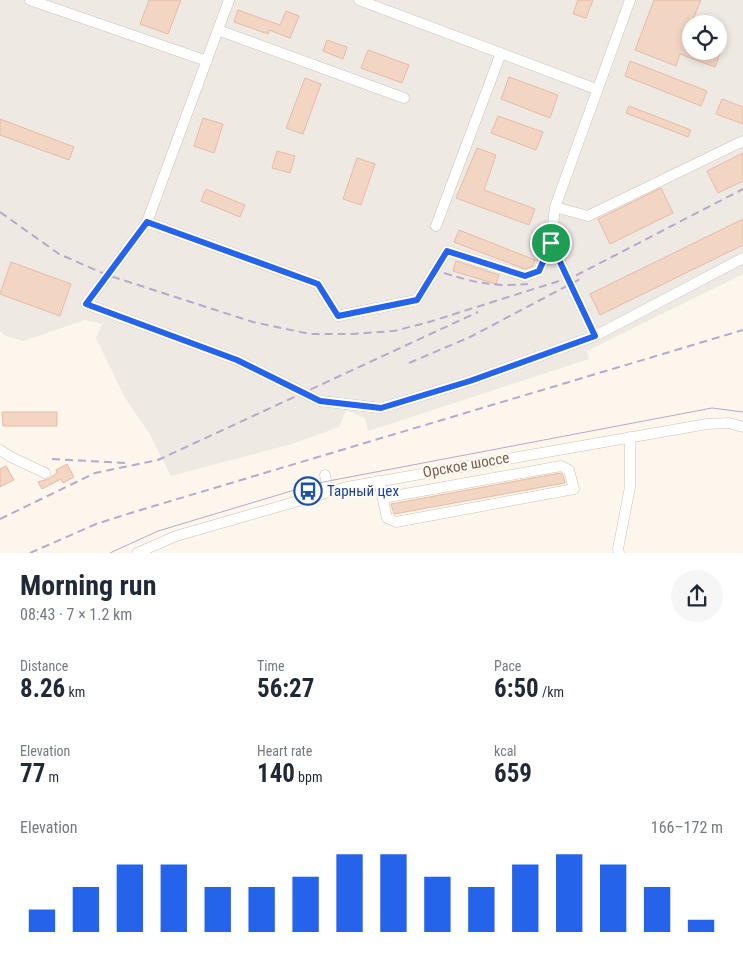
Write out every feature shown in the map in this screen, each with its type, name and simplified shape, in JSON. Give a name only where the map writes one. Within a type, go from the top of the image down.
[{"type":"street","points":[[30,0],[207,61]]},
{"type":"street","points":[[229,0],[147,222],[86,304],[237,360],[320,401],[381,408],[470,381],[595,336],[743,258]]},
{"type":"street","points":[[359,0],[596,89]]},
{"type":"street","points":[[147,222],[318,284],[338,316],[417,300],[447,251],[525,276],[539,271],[551,243],[555,207],[596,89],[630,0]]},
{"type":"street","points":[[218,30],[404,98]]},
{"type":"street","points":[[436,226],[501,54]]},
{"type":"street","points":[[555,207],[588,216],[743,141]]},
{"type":"street","points":[[551,243],[595,336]]},
{"type":"street","name":"Орское шоссе","points":[[137,553],[176,536],[328,492],[379,481],[707,424],[729,423],[743,427]]},
{"type":"street","points":[[619,553],[618,549],[630,487],[630,437]]},
{"type":"street","points":[[0,450],[10,457],[45,473]]},
{"type":"street","points":[[379,481],[387,518],[396,522],[574,489],[569,470],[561,466],[383,498]]},
{"type":"street","points":[[324,475],[328,492]]},
{"type":"shaded area","points":[[0,0],[743,0],[743,274],[587,351],[589,359],[368,431],[365,418],[346,410],[339,427],[292,444],[171,476],[149,433],[125,398],[96,338],[102,324],[85,320],[23,341],[6,336],[0,331]]},
{"type":"building","points":[[149,0],[181,0],[168,34],[140,24]]},
{"type":"building","points":[[578,0],[593,0],[586,18],[573,14]]},
{"type":"building","points":[[654,0],[701,0],[695,15],[682,15],[682,55],[680,54],[676,66],[635,50]]},
{"type":"building","points":[[238,10],[280,25],[286,11],[299,16],[290,38],[269,30],[268,34],[234,22]]},
{"type":"building","points":[[327,40],[347,47],[343,59],[323,51]]},
{"type":"building","points":[[368,50],[409,65],[402,83],[361,68]]},
{"type":"building","points":[[696,60],[718,60],[715,67]]},
{"type":"building","points":[[630,61],[707,91],[701,106],[625,76]]},
{"type":"building","points":[[509,77],[558,95],[550,118],[501,99]]},
{"type":"building","points":[[305,78],[321,84],[303,134],[286,128]]},
{"type":"building","points":[[722,99],[743,107],[743,124],[716,114]]},
{"type":"building","points":[[629,106],[691,130],[688,137],[626,113]]},
{"type":"building","points":[[498,116],[543,132],[536,150],[491,133]]},
{"type":"building","points":[[203,118],[223,124],[214,153],[194,146]]},
{"type":"building","points":[[0,119],[74,147],[69,160],[0,135]]},
{"type":"building","points":[[477,148],[496,155],[484,190],[535,209],[529,225],[456,198]]},
{"type":"building","points":[[277,151],[295,156],[290,173],[272,168]]},
{"type":"building","points":[[743,153],[743,181],[718,193],[707,171]]},
{"type":"building","points":[[357,158],[375,164],[361,205],[343,199]]},
{"type":"building","points":[[661,188],[673,213],[610,244],[598,219]]},
{"type":"building","points":[[206,189],[245,205],[240,217],[201,201]]},
{"type":"building","points":[[743,219],[743,245],[600,315],[590,294]]},
{"type":"building","points":[[459,230],[535,260],[533,266],[525,269],[454,242]]},
{"type":"building","points":[[456,261],[499,275],[496,284],[453,271]]},
{"type":"building","points":[[11,262],[71,284],[60,316],[0,294]]},
{"type":"building","points":[[2,412],[57,412],[57,426],[3,426]]},
{"type":"building","points":[[67,464],[74,477],[63,483],[61,479],[42,489],[38,482],[48,479],[57,473],[56,470]]},
{"type":"building","points":[[6,466],[14,480],[0,487],[0,469]]},
{"type":"building","points":[[560,473],[563,475],[565,483],[394,514],[391,504]]},
{"type":"tram line","points":[[110,553],[158,531],[318,483],[712,408],[743,412]]},
{"type":"railway","points":[[0,212],[59,254],[107,275],[253,322],[310,334],[352,334],[394,331],[429,322],[575,276],[743,189]]},
{"type":"railway","points":[[444,273],[485,283],[505,285],[528,284]]},
{"type":"railway","points":[[409,363],[470,337],[582,278]]},
{"type":"railway","points":[[0,519],[95,473],[158,460],[478,312]]},
{"type":"railway","points":[[30,553],[96,524],[134,512],[743,330]]},
{"type":"railway","points":[[52,459],[125,463]]},
{"type":"place","name":"Тарный цех","points":[[308,491]]},
{"type":"route","points":[[147,222],[318,284],[338,316],[417,300],[447,251],[525,276],[539,271],[551,243],[595,336],[470,381],[381,408],[320,401],[237,360],[86,304],[147,222]]}]
